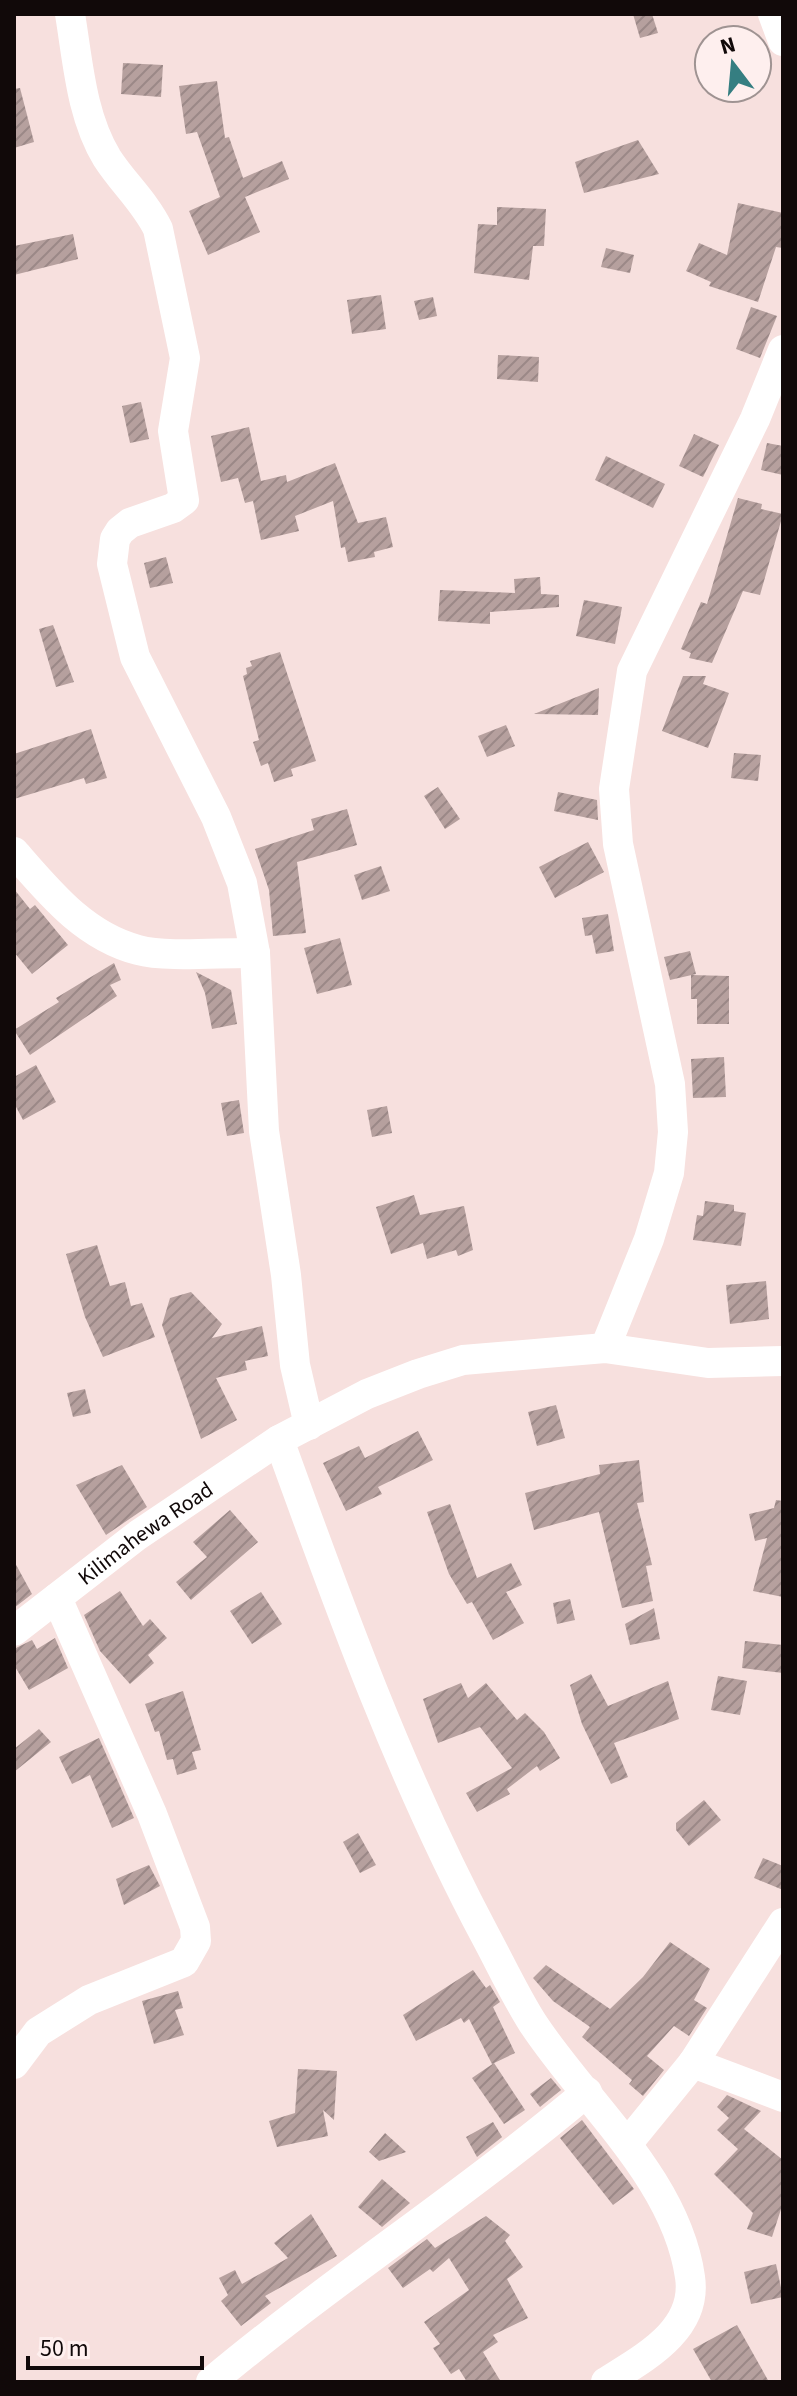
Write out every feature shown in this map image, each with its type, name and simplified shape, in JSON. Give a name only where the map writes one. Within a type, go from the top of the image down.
[{"type":"street","points":[[70,14],[86,110],[107,158],[149,211],[158,229],[185,358],[173,431],[184,500],[173,508],[130,523],[120,531],[115,539],[112,564],[135,657],[216,817],[242,883],[255,953],[264,1131],[286,1275],[295,1365],[309,1425]]},
{"type":"street","points":[[773,14],[783,41]]},
{"type":"street","points":[[605,1348],[649,1239],[669,1173],[673,1132],[670,1084],[618,844],[614,789],[632,671],[755,419],[783,350]]},
{"type":"street","points":[[14,852],[64,907],[107,939],[141,951],[255,953]]},
{"type":"street","name":"Kilimahewa Road","points":[[14,1631],[138,1535],[279,1440],[367,1394],[463,1360],[605,1348],[708,1363],[783,1361]]},
{"type":"street","points":[[279,1440],[350,1637],[441,1848],[533,2023],[627,2144],[676,2224],[691,2279],[685,2321],[651,2353],[606,2382]]},
{"type":"street","points":[[14,2064],[38,2032],[89,2000],[184,1962],[196,1941],[195,1927],[152,1814],[57,1598]]},
{"type":"street","points":[[627,2144],[693,2063],[783,1923]]},
{"type":"street","points":[[693,2063],[783,2097]]},
{"type":"street","points":[[211,2382],[284,2321],[500,2166],[587,2092]]},
{"type":"building","points":[[633,14],[652,14],[658,33],[640,38]]},
{"type":"building","points":[[123,63],[163,65],[161,97],[121,94]]},
{"type":"building","points":[[217,81],[225,138],[229,137],[243,178],[282,161],[289,179],[245,197],[260,232],[208,255],[189,211],[220,197],[197,132],[186,134],[179,86]]},
{"type":"building","points":[[20,88],[34,142],[14,148],[14,89]]},
{"type":"building","points":[[638,140],[659,174],[584,193],[575,162]]},
{"type":"building","points":[[738,203],[783,213],[783,248],[776,247],[758,302],[709,286],[711,282],[686,271],[699,243],[727,255]]},
{"type":"building","points":[[497,207],[546,209],[544,246],[533,246],[529,280],[474,273],[478,224],[497,225]]},
{"type":"building","points":[[73,234],[78,259],[14,275],[14,246]]},
{"type":"building","points":[[606,248],[634,255],[630,273],[601,267]]},
{"type":"building","points":[[381,295],[386,329],[352,334],[347,300]]},
{"type":"building","points":[[433,297],[437,316],[419,320],[414,301]]},
{"type":"building","points":[[751,307],[777,316],[760,358],[736,349]]},
{"type":"building","points":[[498,355],[539,357],[538,382],[497,379]]},
{"type":"building","points":[[141,402],[149,439],[130,443],[122,406]]},
{"type":"building","points":[[249,427],[261,481],[286,475],[287,482],[335,463],[358,523],[386,517],[393,547],[374,552],[375,557],[348,562],[345,547],[341,548],[333,501],[295,516],[299,531],[261,540],[253,501],[245,503],[238,478],[221,482],[211,436]]},
{"type":"building","points":[[694,434],[719,445],[703,477],[679,466]]},
{"type":"building","points":[[767,443],[783,446],[783,475],[761,470]]},
{"type":"building","points":[[606,456],[665,484],[653,508],[595,480]]},
{"type":"building","points":[[738,498],[762,504],[761,509],[783,514],[760,595],[743,591],[712,663],[689,658],[691,653],[681,649],[701,602],[707,604]]},
{"type":"building","points":[[166,557],[173,583],[150,588],[144,563]]},
{"type":"building","points":[[540,577],[541,594],[559,595],[559,607],[490,612],[490,624],[438,621],[440,590],[515,593],[514,579]]},
{"type":"building","points":[[584,600],[622,607],[615,644],[576,636]]},
{"type":"building","points":[[53,625],[74,682],[56,687],[39,629]]},
{"type":"building","points":[[280,652],[316,761],[291,769],[293,776],[274,782],[268,763],[261,766],[253,742],[259,740],[243,676],[247,674],[246,668],[252,666],[250,661]]},
{"type":"building","points":[[683,676],[706,676],[703,684],[729,693],[708,748],[662,731]]},
{"type":"building","points":[[599,688],[598,715],[534,714]]},
{"type":"building","points":[[506,725],[515,746],[487,757],[478,736]]},
{"type":"building","points":[[91,729],[107,778],[86,784],[84,778],[14,799],[14,754]]},
{"type":"building","points":[[734,753],[761,755],[758,781],[731,778]]},
{"type":"building","points":[[438,787],[460,819],[445,829],[424,796]]},
{"type":"building","points":[[558,792],[597,800],[598,820],[554,811]]},
{"type":"building","points":[[347,809],[357,845],[297,862],[306,933],[273,936],[269,890],[255,849],[314,830],[311,819]]},
{"type":"building","points":[[588,842],[604,872],[555,898],[539,867]]},
{"type":"building","points":[[381,866],[390,891],[362,900],[354,875]]},
{"type":"building","points":[[14,889],[30,909],[35,905],[68,945],[32,974],[14,952]]},
{"type":"building","points":[[608,914],[614,951],[596,954],[592,935],[585,936],[582,918]]},
{"type":"building","points":[[340,938],[352,985],[317,994],[304,948]]},
{"type":"building","points":[[690,951],[696,974],[670,980],[664,957]]},
{"type":"building","points":[[114,963],[121,980],[110,985],[117,996],[30,1055],[14,1030],[59,1002],[56,998]]},
{"type":"building","points":[[196,972],[231,990],[237,1024],[212,1029],[205,993]]},
{"type":"building","points":[[691,975],[729,976],[729,1024],[697,1024],[697,999],[691,999]]},
{"type":"building","points":[[724,1057],[726,1097],[693,1098],[691,1059]]},
{"type":"building","points":[[36,1065],[56,1102],[23,1120],[14,1103],[14,1077]]},
{"type":"building","points":[[239,1100],[244,1133],[227,1136],[221,1103]]},
{"type":"building","points":[[387,1106],[392,1133],[372,1137],[367,1110]]},
{"type":"building","points":[[414,1195],[420,1215],[464,1206],[473,1250],[458,1256],[456,1250],[427,1259],[423,1243],[391,1254],[376,1207]]},
{"type":"building","points":[[705,1201],[734,1205],[734,1211],[746,1213],[741,1246],[693,1240],[697,1215],[703,1216]]},
{"type":"building","points":[[97,1245],[110,1286],[125,1282],[131,1306],[142,1303],[155,1337],[103,1357],[85,1317],[66,1254]]},
{"type":"building","points":[[766,1281],[769,1319],[730,1324],[726,1285]]},
{"type":"building","points":[[191,1292],[222,1324],[212,1338],[262,1326],[268,1356],[245,1361],[247,1370],[216,1378],[237,1420],[201,1439],[162,1325],[170,1298]]},
{"type":"building","points":[[85,1389],[91,1413],[73,1417],[67,1393]]},
{"type":"building","points":[[556,1405],[565,1438],[537,1446],[528,1412]]},
{"type":"building","points":[[418,1431],[433,1460],[378,1487],[382,1494],[346,1511],[323,1463],[359,1446],[365,1458]]},
{"type":"building","points":[[639,1460],[644,1502],[637,1503],[652,1565],[646,1566],[653,1601],[622,1608],[599,1512],[534,1530],[525,1493],[600,1474],[599,1465]]},
{"type":"building","points":[[122,1465],[147,1507],[106,1535],[76,1485]]},
{"type":"building","points":[[776,1500],[783,1501],[783,1597],[753,1591],[767,1538],[755,1541],[749,1514],[774,1508]]},
{"type":"building","points":[[450,1504],[477,1578],[511,1563],[522,1585],[506,1592],[524,1623],[493,1640],[472,1602],[467,1604],[449,1574],[427,1512]]},
{"type":"building","points":[[230,1510],[258,1542],[191,1600],[176,1582],[207,1557],[193,1542]]},
{"type":"building","points":[[14,1561],[32,1594],[14,1608]]},
{"type":"building","points":[[120,1591],[143,1626],[150,1619],[167,1638],[148,1655],[154,1663],[130,1684],[100,1651],[84,1615]]},
{"type":"building","points":[[261,1592],[282,1624],[252,1644],[230,1611]]},
{"type":"building","points":[[570,1599],[575,1620],[557,1624],[553,1603]]},
{"type":"building","points":[[654,1608],[660,1639],[630,1645],[625,1624]]},
{"type":"building","points":[[55,1638],[68,1668],[29,1690],[14,1665],[14,1649],[32,1640],[37,1649]]},
{"type":"building","points":[[745,1641],[783,1645],[783,1673],[742,1668]]},
{"type":"building","points":[[591,1674],[608,1706],[668,1681],[679,1719],[614,1743],[628,1777],[611,1784],[582,1724],[570,1685]]},
{"type":"building","points":[[718,1676],[747,1681],[740,1715],[711,1710]]},
{"type":"building","points":[[461,1683],[468,1698],[486,1683],[517,1720],[525,1713],[544,1732],[560,1758],[540,1771],[537,1766],[507,1789],[510,1794],[477,1812],[466,1793],[512,1768],[480,1727],[438,1743],[423,1699]]},
{"type":"building","points":[[183,1691],[201,1750],[192,1752],[197,1769],[177,1775],[173,1759],[167,1760],[159,1731],[155,1732],[145,1704]]},
{"type":"building","points":[[39,1729],[51,1742],[14,1772],[14,1749]]},
{"type":"building","points":[[99,1738],[134,1818],[112,1828],[90,1775],[72,1784],[59,1757]]},
{"type":"building","points":[[704,1800],[721,1820],[689,1846],[676,1830],[676,1823]]},
{"type":"building","points":[[358,1833],[376,1865],[360,1873],[343,1842]]},
{"type":"building","points":[[763,1858],[783,1866],[783,1890],[754,1878]]},
{"type":"building","points":[[149,1865],[160,1886],[124,1905],[116,1879]]},
{"type":"building","points":[[670,1942],[710,1969],[694,2000],[707,2008],[689,2036],[674,2026],[647,2056],[664,2070],[643,2096],[629,2084],[632,2080],[582,2037],[590,2027],[553,2001],[533,1978],[546,1965],[610,2009],[643,1977]]},
{"type":"building","points":[[473,1970],[486,1988],[490,1985],[500,2002],[493,2007],[515,2053],[492,2064],[469,2019],[464,2023],[461,2018],[416,2041],[403,2015]]},
{"type":"building","points":[[178,1991],[183,2008],[175,2010],[184,2035],[154,2044],[142,2001]]},
{"type":"building","points":[[494,2063],[525,2110],[504,2124],[472,2078]]},
{"type":"building","points":[[298,2069],[337,2071],[334,2120],[323,2110],[328,2136],[277,2147],[269,2121],[295,2113]]},
{"type":"building","points":[[551,2078],[561,2090],[540,2107],[530,2094]]},
{"type":"building","points":[[727,2095],[761,2111],[744,2129],[783,2160],[783,2203],[772,2237],[747,2229],[753,2213],[714,2174],[738,2149],[717,2130],[729,2118],[717,2107]]},
{"type":"building","points":[[582,2120],[634,2189],[613,2205],[560,2138]]},
{"type":"building","points":[[493,2122],[502,2137],[477,2157],[466,2137]]},
{"type":"building","points":[[385,2133],[406,2152],[379,2161],[369,2152]]},
{"type":"building","points":[[382,2179],[410,2203],[382,2227],[358,2207]]},
{"type":"building","points":[[311,2214],[337,2256],[265,2296],[271,2303],[241,2326],[221,2301],[228,2295],[219,2278],[235,2270],[242,2284],[288,2258],[274,2243]]},
{"type":"building","points":[[486,2216],[510,2235],[505,2241],[523,2267],[507,2279],[528,2318],[493,2335],[498,2342],[483,2352],[501,2382],[467,2382],[459,2369],[451,2374],[433,2348],[440,2344],[424,2322],[469,2290],[449,2258],[433,2272],[430,2269],[403,2288],[388,2268],[427,2239],[435,2248]]},
{"type":"building","points":[[776,2264],[783,2297],[751,2304],[744,2272]]},
{"type":"building","points":[[737,2325],[769,2382],[712,2382],[693,2349]]}]
